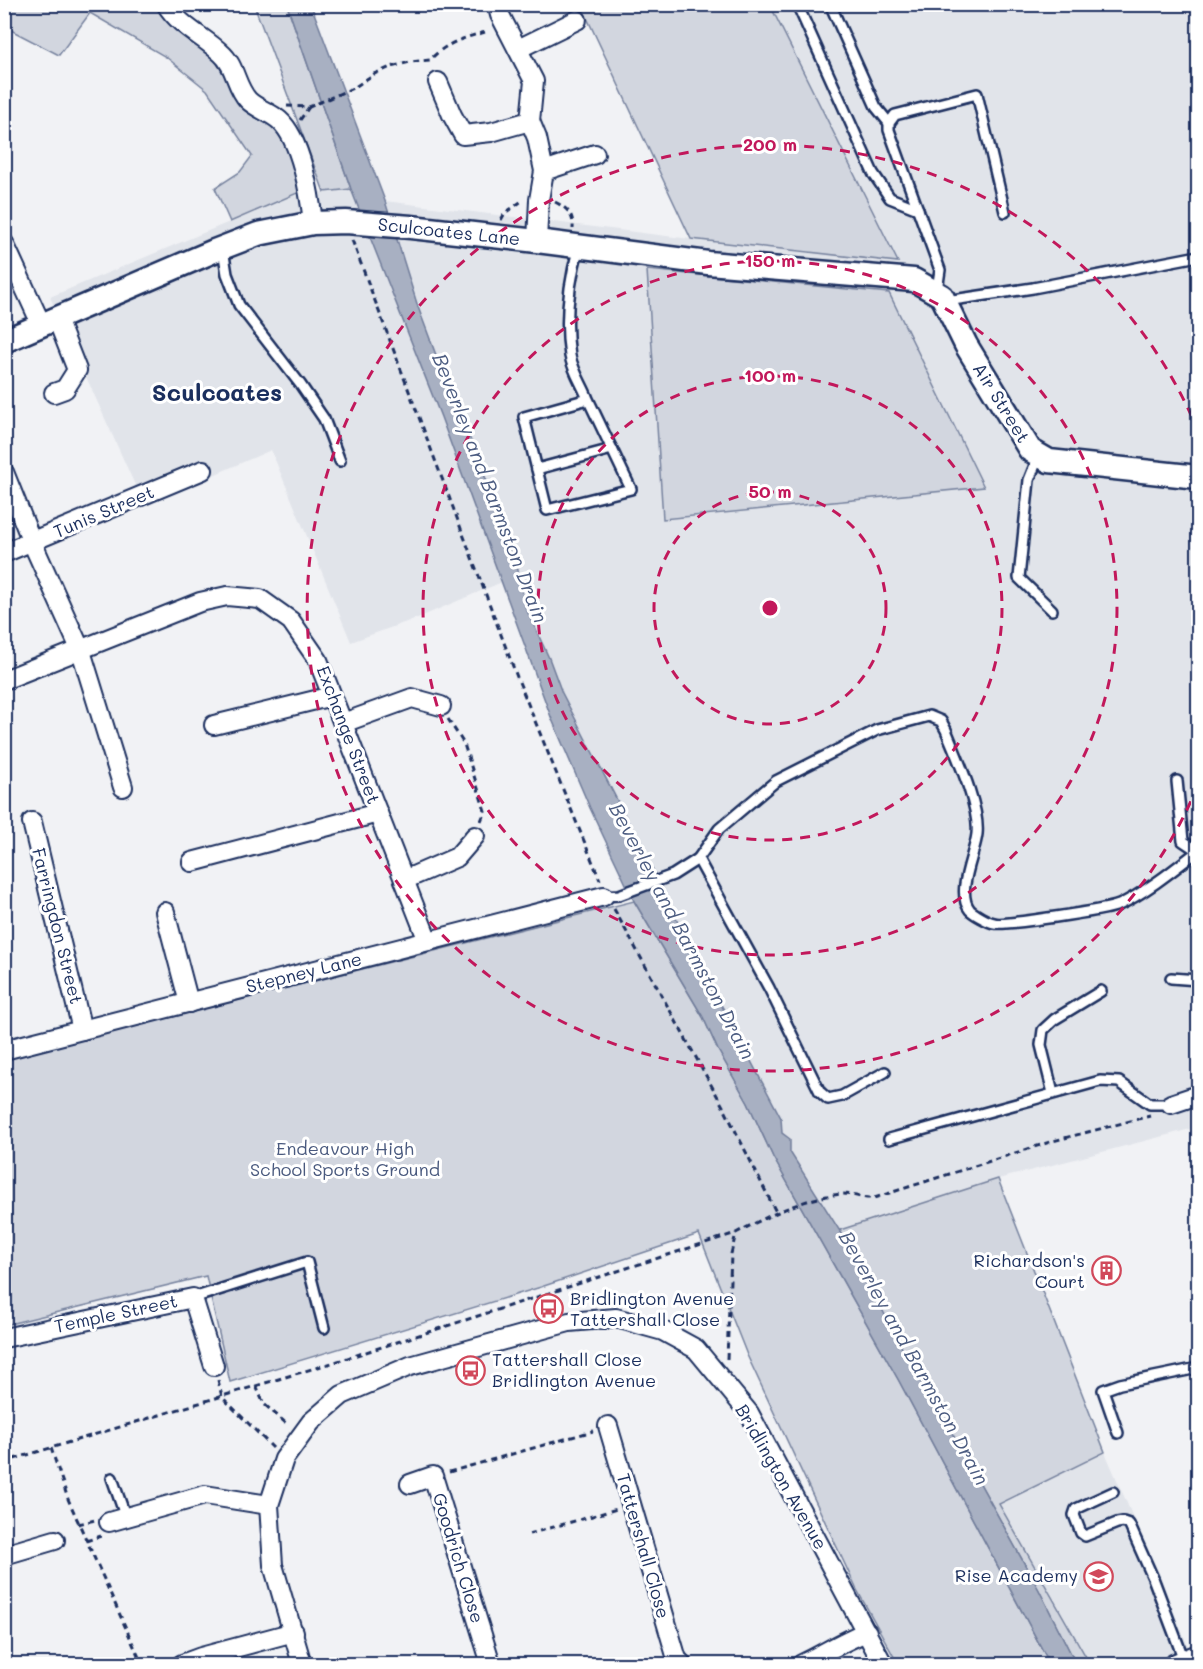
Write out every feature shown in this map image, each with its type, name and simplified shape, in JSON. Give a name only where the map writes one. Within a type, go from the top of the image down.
[{"type":"street","points":[[166,4],[178,20],[222,54],[232,66],[240,90],[249,102],[278,119],[289,131],[309,188],[313,223]]},
{"type":"street","points":[[497,4],[534,81],[530,121],[537,138],[544,171],[539,200],[537,241]]},
{"type":"street","points":[[518,49],[577,20]]},
{"type":"street","points":[[438,82],[463,135],[491,132],[530,121]]},
{"type":"street","points":[[544,171],[595,154]]},
{"type":"street","name":"Sculcoates Lane","points":[[4,341],[223,247],[258,234],[313,223],[411,227],[708,263],[914,280],[940,297]]},
{"type":"street","points":[[4,243],[77,370],[65,389],[54,393]]},
{"type":"street","name":"Air Street","points":[[940,297],[966,345],[1030,450],[1049,461],[1198,477]]},
{"type":"street","name":"Tunis Street","points":[[4,553],[203,470]]},
{"type":"street","points":[[4,472],[32,542],[81,651],[123,787]]},
{"type":"street","name":"Exchange Street","points":[[4,680],[200,602],[227,596],[260,599],[291,621],[318,660],[428,941]]},
{"type":"street","points":[[214,725],[332,696]]},
{"type":"street","points":[[343,723],[412,698],[441,706]]},
{"type":"street","points":[[192,862],[378,813]]},
{"type":"street","name":"Farringdon Street","points":[[32,822],[82,1030]]},
{"type":"street","points":[[404,880],[457,857],[475,836]]},
{"type":"street","name":"Stepney Lane","points":[[4,1050],[604,896]]},
{"type":"street","points":[[165,912],[189,1003]]},
{"type":"street","points":[[1164,1109],[1198,1095]]},
{"type":"street","name":"Temple Street","points":[[4,1338],[193,1298],[214,1366]]},
{"type":"street","name":"Bridlington Avenue","points":[[303,1665],[273,1565],[269,1505],[284,1459],[312,1422],[342,1395],[410,1366],[569,1322],[616,1318],[663,1331],[696,1349],[749,1413],[883,1665]]},
{"type":"street","name":"Tattershall Close","points":[[608,1426],[677,1659],[682,1665]]},
{"type":"street","name":"Goodrich Close","points":[[410,1484],[433,1476],[491,1665]]},
{"type":"street","points":[[118,1520],[205,1495],[269,1505]]},
{"type":"street","points":[[4,1555],[55,1539]]},
{"type":"street","points":[[182,1665],[212,1654],[294,1632]]},
{"type":"street","points":[[802,1665],[849,1638],[867,1632]]},
{"type":"lane","points":[[797,4],[873,173],[890,198],[918,209]]},
{"type":"lane","points":[[830,4],[876,107],[889,123]]},
{"type":"lane","points":[[1005,212],[977,94],[895,115],[889,123],[889,130],[940,270],[940,297],[1033,288],[1198,256]]},
{"type":"lane","points":[[579,246],[571,278],[567,315],[570,358],[631,489],[548,510],[524,417],[588,399]]},
{"type":"lane","points":[[223,247],[227,274],[239,305],[324,419],[340,461]]},
{"type":"lane","points":[[537,469],[612,449]]},
{"type":"lane","points":[[1039,455],[1029,480],[1019,578],[1052,610]]},
{"type":"lane","points":[[604,896],[619,895],[673,875],[698,859],[719,829],[776,781],[877,730],[929,716],[941,721],[946,730],[976,815],[977,837],[966,879],[965,898],[970,910],[995,924],[1081,913],[1119,905],[1169,874],[1198,851],[1183,841],[1178,780]]},
{"type":"lane","points":[[698,859],[770,988],[820,1092],[828,1099],[842,1096],[885,1072]]},
{"type":"lane","points":[[1171,978],[1198,980]]},
{"type":"lane","points":[[1053,1093],[1041,1045],[1043,1030],[1055,1019],[1101,991]]},
{"type":"lane","points":[[889,1139],[1100,1081],[1119,1082],[1150,1104],[1164,1109]]},
{"type":"lane","points":[[193,1298],[307,1262],[324,1328]]},
{"type":"lane","points":[[1118,1433],[1103,1390],[1120,1384],[1198,1368]]},
{"type":"lane","points":[[112,1478],[118,1520]]},
{"type":"lane","points":[[1113,1492],[1076,1509],[1074,1515],[1081,1533],[1085,1536],[1117,1523],[1129,1524],[1154,1578],[1185,1659]]},
{"type":"path","points":[[309,107],[355,87],[374,74],[410,62],[430,60],[437,52],[459,39],[506,24]]},
{"type":"path","points":[[354,223],[517,677],[598,873],[604,896],[617,913],[725,1110],[776,1212]]},
{"type":"path","points":[[441,706],[464,744],[485,811],[475,836]]},
{"type":"path","points":[[4,1462],[222,1397],[736,1233],[776,1212],[824,1196],[845,1194],[874,1198],[1053,1141],[1164,1109]]},
{"type":"path","points":[[214,1366],[222,1397],[284,1459]]},
{"type":"path","points":[[256,1386],[269,1410],[301,1435]]},
{"type":"path","points":[[433,1476],[608,1426]]},
{"type":"path","points":[[51,1448],[71,1508],[142,1665]]},
{"type":"path","points":[[529,1534],[632,1505]]},
{"type":"shaded area","points":[[770,5],[1198,5],[1198,1127],[998,1179],[840,1230],[790,1152],[790,1139],[782,1133],[781,1118],[723,1008],[691,955],[670,903],[562,693],[525,606],[514,550],[457,411],[418,307],[385,201],[898,262]]},
{"type":"shaded area","points":[[351,189],[441,417],[502,582],[420,617],[351,642],[271,450],[144,505],[50,297],[294,195]]},
{"type":"shaded area","name":"Rise Academy","points":[[1105,1452],[1189,1648],[1149,1664],[1090,1664],[999,1503]]},
{"type":"green space","points":[[4,5],[161,5],[208,43],[273,116],[309,188],[230,222],[215,188],[240,172],[252,156],[207,90],[166,57],[90,13],[59,55],[5,27]]},
{"type":"green space","points":[[254,5],[287,5],[351,189],[324,192]]},
{"type":"green space","points":[[581,5],[770,5],[898,262],[691,239]]},
{"type":"green space","points":[[647,270],[889,293],[984,487],[663,519]]},
{"type":"green space","name":"Endeavour High School Sports Ground","points":[[634,901],[703,1017],[773,1157],[899,1381],[1050,1664],[898,1664],[856,1588],[747,1355],[699,1234],[541,1287],[230,1382],[206,1276],[5,1325],[4,1059]]},
{"type":"green space","points":[[998,1179],[1105,1452],[999,1504],[1090,1664],[1076,1664],[1039,1590],[903,1350],[840,1230]]},
{"type":"water","points":[[287,5],[311,5],[385,201],[418,307],[457,411],[514,550],[525,606],[562,693],[670,903],[691,955],[723,1008],[781,1118],[782,1133],[790,1139],[790,1152],[850,1247],[903,1350],[1039,1590],[1076,1664],[1050,1664],[899,1381],[773,1157],[703,1017],[634,901],[590,808],[551,717],[441,417],[351,189]]},
{"type":"place","name":"Richardson's Court","points":[[1106,1271]]},
{"type":"place","name":"Bridlington Avenue Tattershall Close","points":[[549,1309]]},
{"type":"place","name":"Tattershall Close Bridlington Avenue","points":[[471,1370]]},
{"type":"place","name":"Rise Academy","points":[[1099,1576]]},
{"type":"district","name":"Sculcoates","points":[[217,393]]},
{"type":"water label","name":"Beverley and Barmston Drain","points":[[490,488]]},
{"type":"water label","name":"Beverley and Barmston Drain","points":[[682,931]]},
{"type":"water label","name":"Beverley and Barmston Drain","points":[[914,1358]]}]
